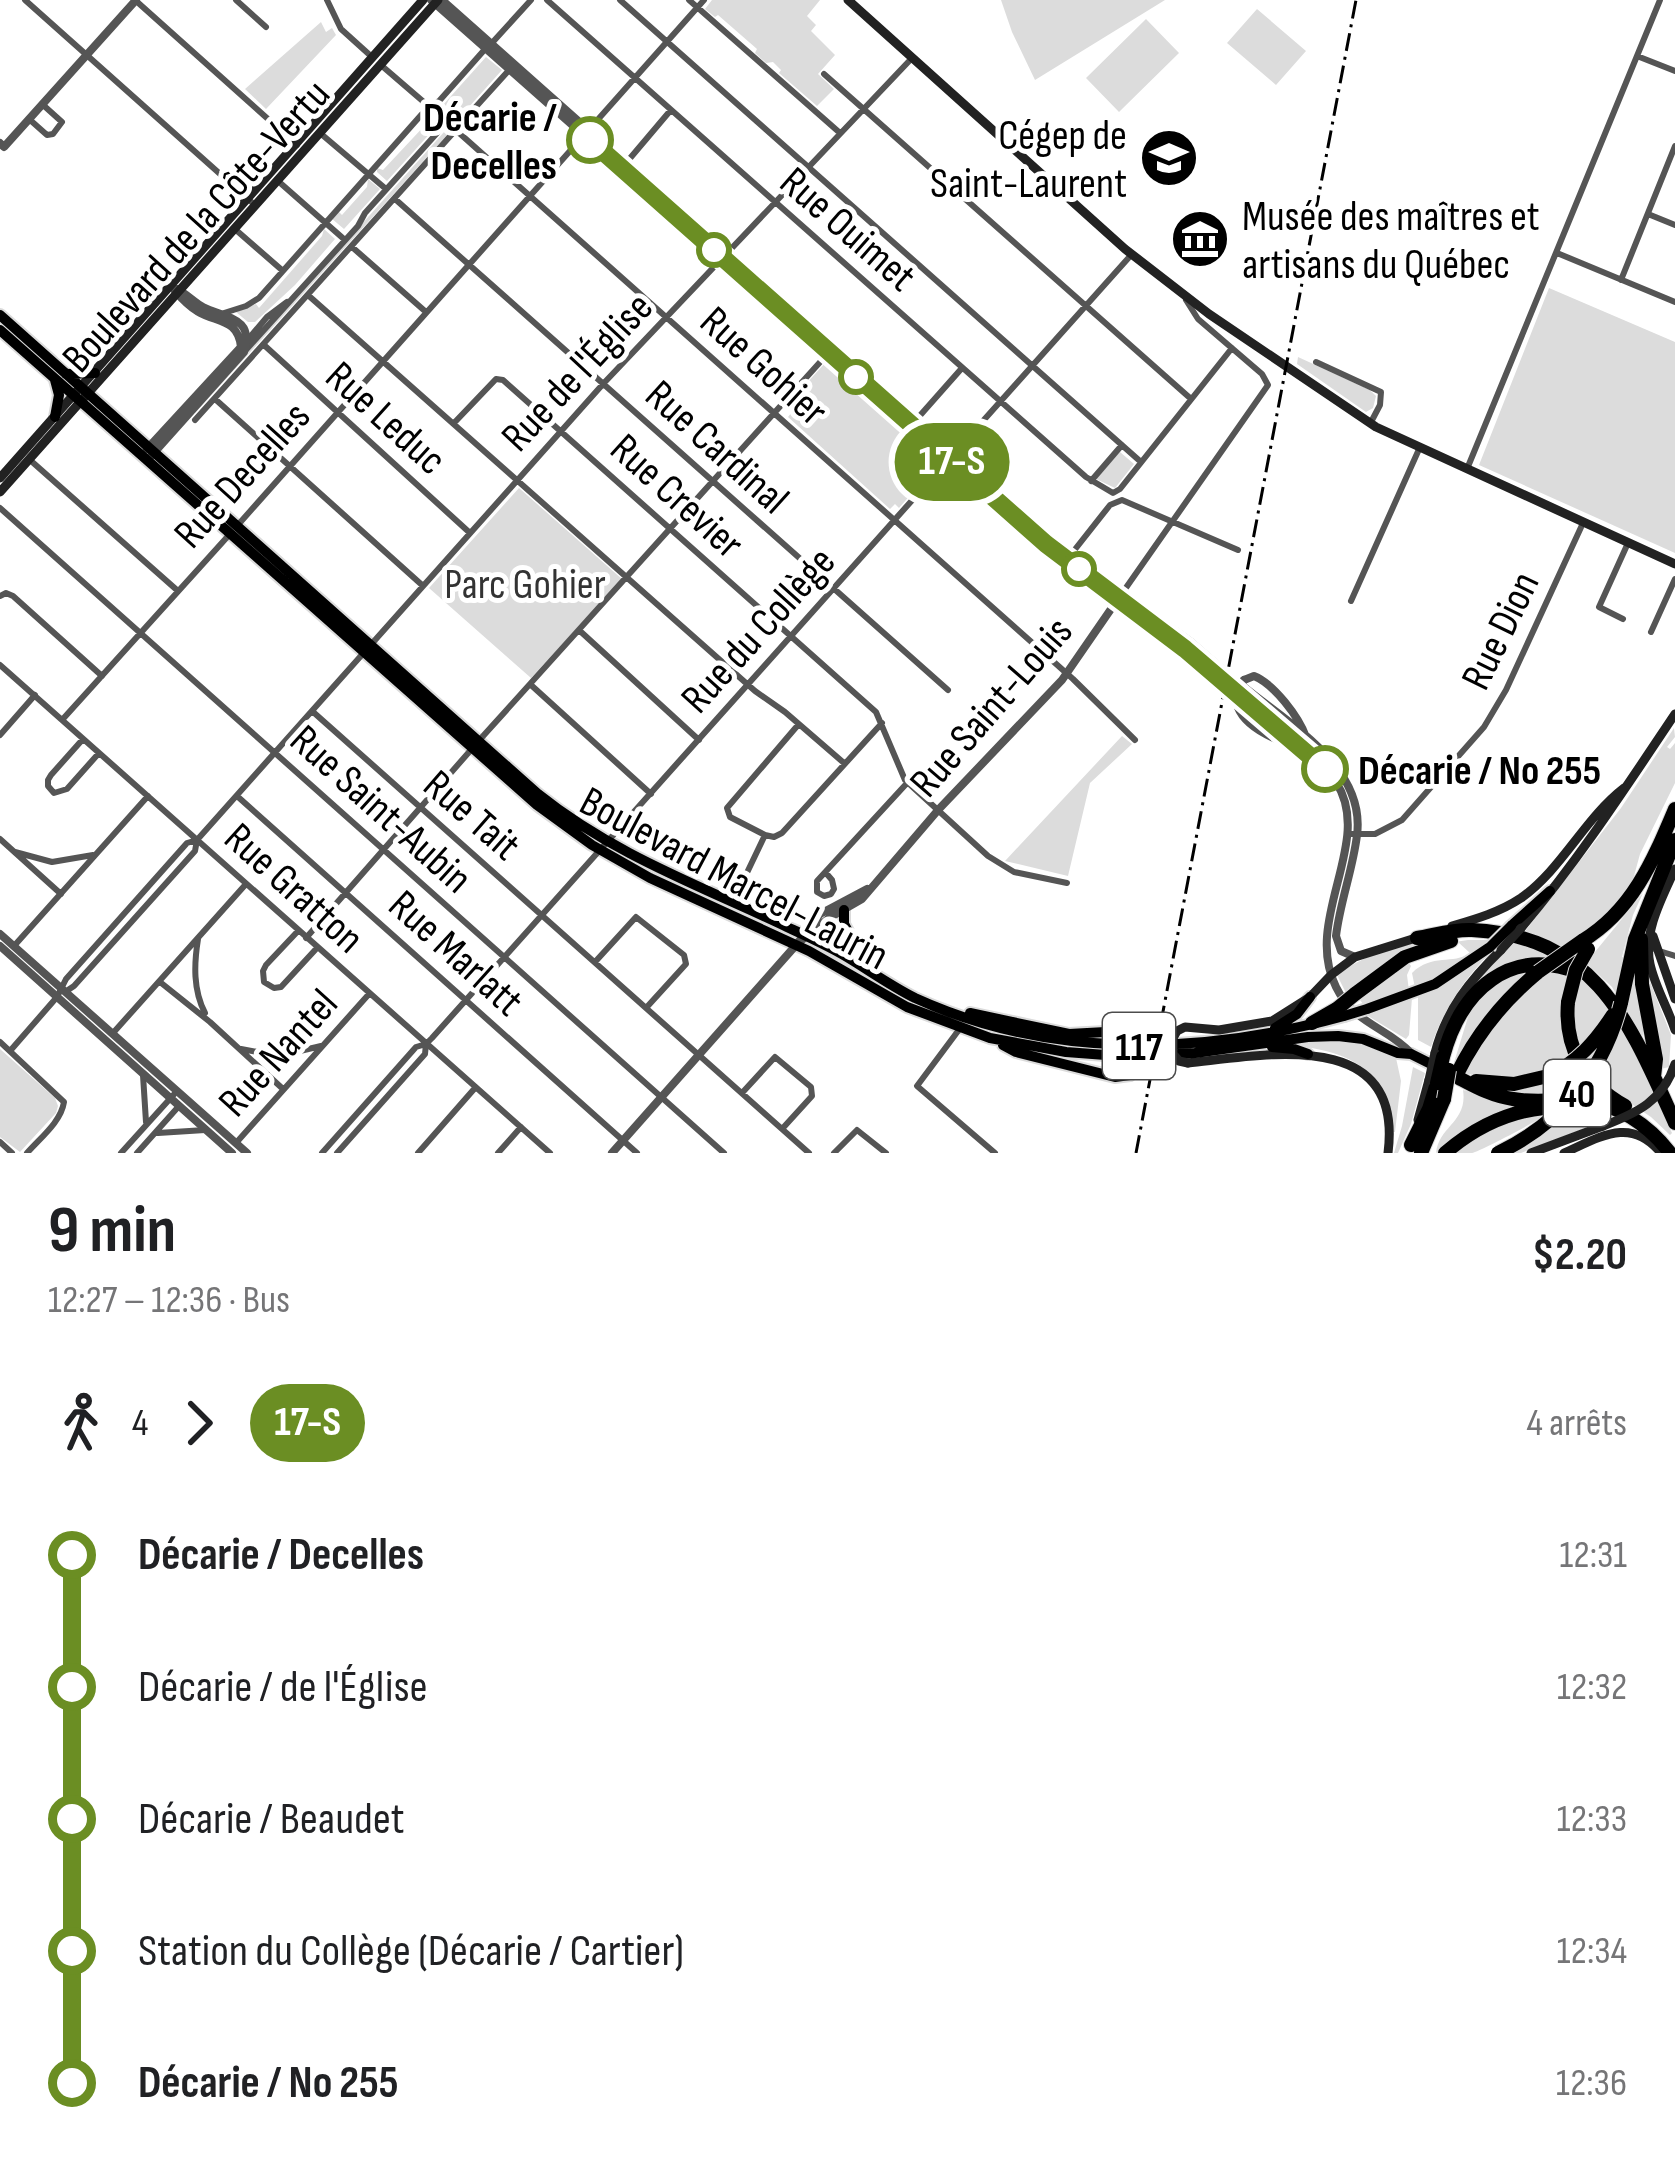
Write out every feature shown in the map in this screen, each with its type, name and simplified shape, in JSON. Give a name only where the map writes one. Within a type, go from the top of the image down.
[{"type":"highway","points":[[1672,1150],[1654,1124],[1607,1096],[1586,1075],[1570,1041],[1568,1002],[1577,965],[1639,886],[1675,809]]},
{"type":"highway","points":[[1654,1077],[1656,1059],[1642,985],[1647,924],[1675,839]]},
{"type":"highway","name":"40","points":[[1498,1153],[1541,1128],[1579,1091],[1606,1048],[1631,952],[1647,924]]},
{"type":"highway","points":[[1413,1150],[1468,1050],[1501,1006],[1538,972],[1603,929]]},
{"type":"highway","points":[[1417,938],[1471,930],[1539,945],[1565,956],[1616,1004],[1675,1123]]},
{"type":"highway","points":[[1312,1023],[1341,1012],[1354,994],[1389,966],[1422,949],[1461,939],[1507,938]]},
{"type":"highway","points":[[1413,1150],[1450,1034],[1485,983],[1514,967],[1551,964],[1590,977]]},
{"type":"highway","points":[[1459,1078],[1508,1084],[1548,1076],[1588,1049],[1621,1003]]},
{"type":"highway","points":[[1444,1054],[1444,1100]]},
{"type":"highway","points":[[1459,1078],[1512,1099],[1585,1101],[1615,1110],[1672,1150]]},
{"type":"highway","points":[[1447,1151],[1484,1125],[1522,1111],[1615,1110]]},
{"type":"main road","points":[[848,0],[1132,254],[1370,424],[1675,564]]},
{"type":"main road","name":"Boulevard de la Côte-Vertu","points":[[0,492],[308,130],[434,1]]},
{"type":"main road","name":"Boulevard de la Côte-Vertu","points":[[0,478],[235,230],[251,202],[278,181],[320,134],[376,61]]},
{"type":"main road","name":"Boulevard Marcel-Laurin","points":[[0,315],[82,395],[477,745],[544,812],[668,887],[803,938],[900,1003],[1025,1034],[1106,1045],[1183,1044],[1312,1023]]},
{"type":"main road","name":"Boulevard Marcel-Laurin","points":[[0,330],[60,375]]},
{"type":"main road","points":[[55,417],[60,375],[95,373]]},
{"type":"main road","name":"Boulevard Marcel-Laurin","points":[[82,395],[137,437],[148,454]]},
{"type":"main road","points":[[137,437],[159,434]]},
{"type":"main road","points":[[1444,1054],[1442,1030],[1458,999],[1611,812],[1675,714]]},
{"type":"main road","points":[[1266,1033],[1293,1017],[1330,975],[1355,957],[1495,912],[1525,895],[1603,805],[1624,788]]},
{"type":"main road","name":"Boulevard Marcel-Laurin","points":[[604,846],[733,903],[990,1038],[1125,1057],[1338,1036],[1411,1054],[1459,1078]]},
{"type":"main road","points":[[1675,869],[1647,924],[1650,964],[1675,1030]]},
{"type":"main road","points":[[844,910],[844,924],[869,971]]},
{"type":"main road","points":[[1647,924],[1675,999]]},
{"type":"main road","points":[[1341,1012],[1367,1009],[1428,987],[1507,938]]},
{"type":"main road","points":[[1310,997],[1272,1021],[1219,1030],[1185,1027],[1173,1037],[1173,1054],[1188,1063],[1308,1054],[1348,1064],[1370,1082],[1382,1100],[1388,1116],[1388,1153]]},
{"type":"main road","points":[[961,1020],[975,1013],[1069,1034],[1124,1031],[1136,1038],[1138,1048],[1130,1075],[1115,1077],[1016,1052],[990,1038]]},
{"type":"main road","points":[[1257,1045],[1308,1054]]},
{"type":"main road","points":[[1531,1153],[1636,1113],[1665,1087],[1675,1064]]},
{"type":"main road","points":[[1564,1153],[1611,1133],[1626,1132],[1642,1136],[1660,1153]]},
{"type":"street","points":[[25,0],[251,202]]},
{"type":"street","points":[[2,145],[135,0],[296,144],[296,160]]},
{"type":"street","points":[[236,0],[266,27]]},
{"type":"street","points":[[327,0],[341,29],[454,126],[464,121],[510,69]]},
{"type":"street","points":[[224,313],[255,301],[531,0]]},
{"type":"street","name":"Rue Ouimet","points":[[547,0],[1091,482],[1238,550]]},
{"type":"street","points":[[620,0],[1141,462]]},
{"type":"street","points":[[689,0],[841,134]]},
{"type":"street","name":"Rue Decelles","points":[[62,720],[704,0]]},
{"type":"street","points":[[1467,469],[1660,0]]},
{"type":"street","points":[[434,1],[1069,558],[1221,673]]},
{"type":"street","points":[[489,46],[725,255]]},
{"type":"street","points":[[1637,56],[1675,71]]},
{"type":"street","name":"Rue de l'Église","points":[[10,1051],[61,992],[66,979],[187,843],[197,840],[517,479],[912,58]]},
{"type":"street","points":[[824,74],[1191,399]]},
{"type":"street","points":[[29,118],[47,135],[53,134],[62,122],[42,104]]},
{"type":"street","points":[[626,163],[670,111]]},
{"type":"street","points":[[195,420],[309,295],[386,189],[447,122]]},
{"type":"street","points":[[308,130],[320,134],[386,189]]},
{"type":"street","name":"Rue Gohier","points":[[395,199],[458,132],[1136,740]]},
{"type":"street","points":[[1621,280],[1675,147]]},
{"type":"street","points":[[278,181],[426,313]]},
{"type":"street","points":[[148,454],[244,346],[395,199]]},
{"type":"street","name":"Rue Cardinal","points":[[395,199],[948,690]]},
{"type":"street","points":[[1648,214],[1675,225]]},
{"type":"street","points":[[235,230],[283,271]]},
{"type":"street","points":[[1557,253],[1675,302]]},
{"type":"street","name":"Rue du Collège","points":[[337,1153],[424,1054],[426,1044],[1132,254]]},
{"type":"street","points":[[176,290],[202,307],[224,313],[243,328],[244,346]]},
{"type":"street","points":[[176,290],[200,314],[227,323],[244,346]]},
{"type":"street","points":[[1069,558],[1232,347],[1196,316],[1181,292]]},
{"type":"street","points":[[309,295],[748,685],[844,763]]},
{"type":"street","points":[[244,346],[260,324],[294,296]]},
{"type":"street","points":[[243,328],[260,324]]},
{"type":"street","name":"Rue Leduc","points":[[264,345],[470,533]]},
{"type":"street","name":"Rue Saint-Louis","points":[[803,938],[862,899],[939,809],[1067,674],[1268,383],[1232,347]]},
{"type":"street","points":[[306,938],[831,350]]},
{"type":"street","points":[[831,350],[916,420],[951,456]]},
{"type":"street","points":[[1316,362],[1381,392],[1370,424]]},
{"type":"street","points":[[916,420],[962,368]]},
{"type":"street","name":"Rue Crevier","points":[[454,423],[496,379],[503,380],[876,712],[908,782],[1000,865],[1067,883]]},
{"type":"street","points":[[215,399],[423,586]]},
{"type":"street","points":[[148,454],[159,434],[176,421]]},
{"type":"street","points":[[1091,482],[1122,445]]},
{"type":"street","points":[[1351,601],[1420,447]]},
{"type":"street","points":[[30,460],[178,591]]},
{"type":"street","name":"Rue Saint-Aubin","points":[[0,508],[724,1153]]},
{"type":"street","name":"Rue Dion","points":[[1352,835],[1375,834],[1402,820],[1488,721],[1583,522]]},
{"type":"street","points":[[1624,620],[1599,607],[1628,543]]},
{"type":"street","points":[[1651,632],[1675,579]]},
{"type":"street","points":[[3,595],[13,596],[102,676]]},
{"type":"street","points":[[580,631],[699,740]]},
{"type":"street","name":"Rue Gratton","points":[[0,665],[550,1153]]},
{"type":"street","points":[[1255,676],[1265,681],[1302,727],[1303,742],[1294,746],[1249,722],[1238,712],[1238,692],[1255,676]]},
{"type":"street","points":[[531,685],[651,794]]},
{"type":"street","points":[[1243,687],[1303,742],[1339,787],[1352,835],[1336,936],[1341,951],[1355,957]]},
{"type":"street","points":[[0,735],[34,695]]},
{"type":"street","name":"Rue Tait","points":[[312,711],[809,1153]]},
{"type":"street","points":[[799,724],[727,808],[730,817],[765,835],[782,833],[882,723]]},
{"type":"street","points":[[83,739],[50,775],[50,790],[64,791],[99,754]]},
{"type":"street","points":[[826,873],[908,782]]},
{"type":"street","points":[[7,948],[148,796]]},
{"type":"street","name":"Rue Marlatt","points":[[236,796],[637,1153]]},
{"type":"street","points":[[733,903],[765,835]]},
{"type":"street","points":[[1352,835],[1325,935],[1330,975],[1355,1014],[1411,1054]]},
{"type":"street","points":[[0,839],[61,894]]},
{"type":"street","points":[[15,852],[52,862],[95,854]]},
{"type":"street","points":[[110,1037],[246,884]]},
{"type":"street","name":"Rue Saint-Louis","points":[[612,1153],[825,911],[872,885]]},
{"type":"street","points":[[595,962],[636,917],[684,955],[686,964],[646,1008]]},
{"type":"street","points":[[298,931],[266,965],[264,982],[281,987],[316,948]]},
{"type":"street","points":[[0,934],[7,948],[232,1149]]},
{"type":"street","points":[[198,939],[197,996],[209,1022]]},
{"type":"street","points":[[1656,950],[1675,956]]},
{"type":"street","points":[[160,982],[283,1089]]},
{"type":"street","name":"Rue Nantel","points":[[232,1149],[369,994]]},
{"type":"street","points":[[961,1020],[917,1086],[995,1153]]},
{"type":"street","points":[[110,1037],[143,1074],[174,1095]]},
{"type":"street","points":[[0,1042],[64,1106],[27,1153]]},
{"type":"street","name":"Rue du Collège","points":[[322,1153],[416,1047],[426,1044]]},
{"type":"street","points":[[237,1048],[279,1056],[322,1046]]},
{"type":"street","points":[[742,1093],[775,1057],[811,1087],[812,1096],[782,1129]]},
{"type":"street","points":[[143,1074],[146,1126]]},
{"type":"street","points":[[418,1153],[476,1087]]},
{"type":"street","points":[[122,1153],[174,1095]]},
{"type":"street","points":[[182,1102],[206,1130],[232,1149],[247,1153]]},
{"type":"street","points":[[137,1153],[182,1102]]},
{"type":"street","points":[[498,1153],[521,1127]]},
{"type":"street","points":[[154,1133],[206,1130]]},
{"type":"street","points":[[834,1153],[857,1130],[886,1153]]},
{"type":"street","points":[[0,1142],[12,1153]]},
{"type":"green space","points":[[712,0],[820,0],[807,16],[816,25],[811,31],[835,55],[818,74],[834,89],[817,106],[773,62],[766,63],[755,53],[757,49],[705,9]]},
{"type":"green space","points":[[1001,0],[1165,0],[1035,80]]},
{"type":"green space","points":[[1257,9],[1306,51],[1276,85],[1227,43]]},
{"type":"green space","points":[[1146,19],[1179,53],[1119,112],[1086,78]]},
{"type":"green space","points":[[321,22],[326,32],[332,28],[336,35],[266,109],[245,89]]},
{"type":"green space","points":[[486,57],[502,70],[454,119],[443,105]]},
{"type":"green space","points":[[428,116],[434,129],[387,181],[377,168],[383,170],[427,123],[424,118]]},
{"type":"green space","points":[[444,132],[447,135],[195,413],[194,412]]},
{"type":"green space","points":[[368,179],[380,189],[344,229],[331,218],[338,211],[342,215],[367,187]]},
{"type":"green space","points":[[324,229],[335,239],[295,285],[255,322],[236,312],[256,304],[259,308]]},
{"type":"green space","points":[[1549,288],[1675,342],[1675,553],[1479,465]]},
{"type":"green space","points":[[1298,357],[1370,390],[1376,396],[1373,408],[1366,412],[1297,364]]},
{"type":"green space","points":[[826,362],[940,461],[899,508],[895,504],[890,509],[788,417],[792,412],[784,408]]},
{"type":"green space","points":[[1120,452],[1134,464],[1115,488],[1096,479]]},
{"type":"green space","name":"Parc Gohier","points":[[519,488],[622,579],[531,678],[429,588]]},
{"type":"green space","points":[[1674,728],[1675,737],[1667,747],[1675,743],[1675,783],[1640,854],[1631,887],[1598,924],[1562,950],[1522,935],[1621,808]]},
{"type":"green space","points":[[1122,736],[1132,744],[1090,783],[1068,876],[1005,861]]},
{"type":"green space","points":[[1643,893],[1622,957],[1636,964],[1645,1030],[1641,1039],[1612,987],[1586,963]]},
{"type":"green space","points":[[1456,935],[1347,995],[1337,975],[1379,953]]},
{"type":"green space","points":[[1468,940],[1492,940],[1415,988],[1412,973],[1420,967],[1470,953],[1458,942],[1414,959],[1448,943]]},
{"type":"green space","points":[[1514,943],[1554,951],[1549,958],[1479,979]]},
{"type":"green space","points":[[1495,948],[1457,994],[1431,1047],[1418,1040],[1418,995]]},
{"type":"green space","points":[[1407,960],[1411,966],[1409,991],[1364,1005],[1356,995]]},
{"type":"green space","points":[[1554,968],[1568,972],[1562,1012],[1571,1058],[1519,1077],[1463,1073],[1501,1014]]},
{"type":"green space","points":[[1533,969],[1487,1013],[1453,1066],[1471,1007],[1502,977]]},
{"type":"green space","points":[[1647,974],[1671,1035],[1669,1067],[1661,1069]]},
{"type":"green space","points":[[1578,977],[1622,1029],[1670,1135],[1594,1079],[1584,1064],[1571,1018]]},
{"type":"green space","points":[[1412,998],[1406,1039],[1363,1013]]},
{"type":"green space","points":[[1296,1042],[1363,1043],[1396,1058],[1401,1081],[1395,1132],[1384,1094],[1364,1069]]},
{"type":"green space","points":[[0,1049],[55,1098],[58,1106],[20,1152],[0,1137]]},
{"type":"green space","points":[[1413,1067],[1425,1073],[1411,1124],[1394,1153],[1402,1126]]},
{"type":"green space","points":[[1576,1067],[1583,1077],[1568,1096],[1506,1093],[1493,1087]]},
{"type":"green space","points":[[1463,1090],[1522,1107],[1436,1153],[1461,1110]]},
{"type":"green space","points":[[1554,1110],[1478,1151],[1451,1153],[1497,1123]]},
{"type":"green space","points":[[1561,1120],[1606,1120],[1513,1153]]},
{"type":"tunnel","points":[[1220,678],[1241,695]]},
{"type":"railway","points":[[1136,1153],[1356,0]]},
{"type":"bus line","name":"17-S","points":[[590,140],[1046,544],[1185,649],[1325,769]]},
{"type":"place","name":"Décarie / Decelles","points":[[590,140]]},
{"type":"place","name":"Cégep de Saint-Laurent","points":[[1169,158]]},
{"type":"place","name":"Musée des maîtres et artisans du Québec","points":[[1200,239]]},
{"type":"place","name":"Décarie / No 255","points":[[1325,769]]}]
